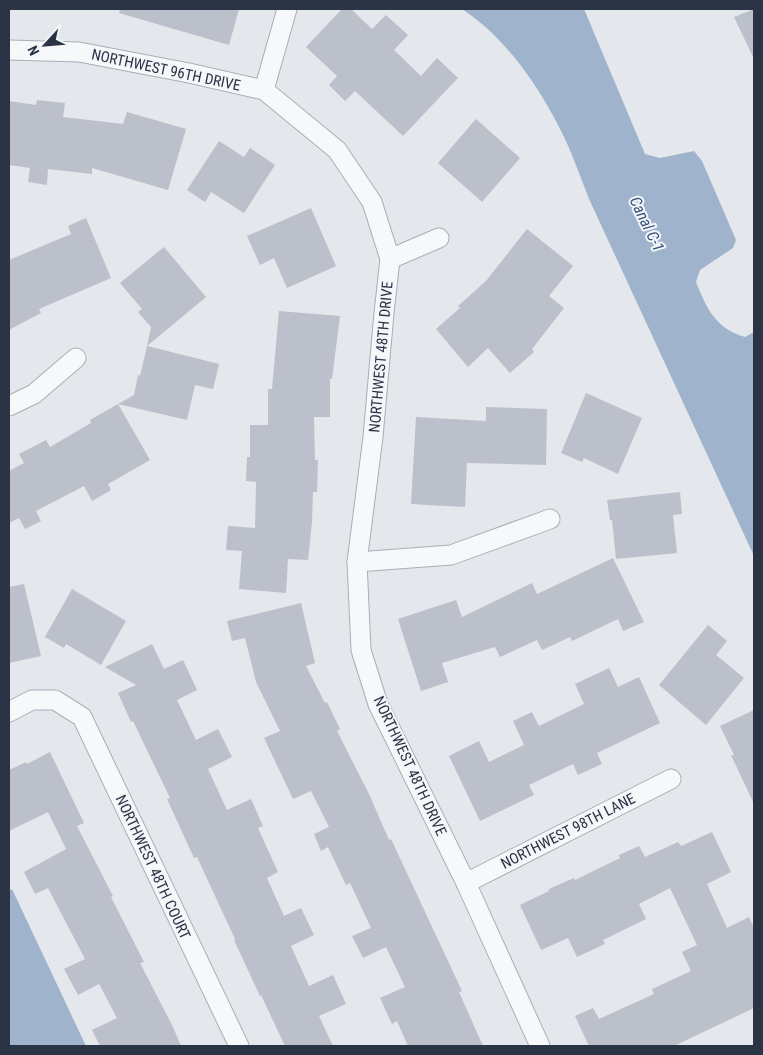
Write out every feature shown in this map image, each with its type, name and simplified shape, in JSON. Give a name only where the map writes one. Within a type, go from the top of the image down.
[{"type":"street","points":[[264,90],[287,9]]},
{"type":"street","name":"NORTHWEST 96TH DRIVE","points":[[9,50],[79,52],[189,73],[264,90]]},
{"type":"street","name":"NORTHWEST 48TH DRIVE","points":[[264,90],[337,150],[372,202],[390,259],[374,437],[357,562],[361,650],[378,704],[466,883],[540,1046]]},
{"type":"street","name":"NORTHWEST 48TH DRIVE","points":[[390,259],[440,238]]},
{"type":"street","points":[[9,406],[34,394],[76,358]]},
{"type":"street","points":[[357,562],[452,554],[550,519]]},
{"type":"street","name":"NORTHWEST 48TH COURT","points":[[9,712],[32,700],[55,700],[82,717],[239,1046]]},
{"type":"street","name":"NORTHWEST 98TH LANE","points":[[466,883],[671,779]]},
{"type":"water","name":"Canal C-1","points":[[462,9],[584,9],[645,154],[660,158],[694,151],[702,161],[736,240],[733,248],[700,270],[696,282],[708,309],[719,323],[745,337],[754,332],[754,556],[589,199],[556,121],[534,84],[508,50],[494,35]]},
{"type":"water","points":[[12,889],[86,1046],[9,1046],[9,891]]},
{"type":"building","points":[[120,9],[239,9],[229,45],[119,13]]},
{"type":"building","points":[[342,9],[351,9],[372,29],[386,15],[408,35],[394,50],[421,76],[437,58],[458,78],[403,136],[355,91],[345,101],[329,85],[337,76],[306,47]]},
{"type":"building","points":[[754,9],[754,59],[734,17]]},
{"type":"building","points":[[37,100],[65,103],[63,117],[123,124],[127,112],[186,129],[168,190],[92,168],[92,174],[48,169],[47,185],[28,182],[30,168],[9,165],[9,101],[36,105]]},
{"type":"building","points":[[476,119],[520,158],[482,202],[438,163]]},
{"type":"building","points":[[219,141],[244,157],[250,148],[275,165],[244,213],[211,192],[205,202],[187,190]]},
{"type":"building","points":[[311,208],[336,266],[287,288],[274,258],[260,265],[247,236]]},
{"type":"building","points":[[86,218],[111,278],[39,309],[41,313],[9,330],[9,260],[71,234],[68,226]]},
{"type":"building","points":[[527,229],[573,266],[549,296],[564,308],[532,349],[534,352],[510,373],[488,348],[468,367],[436,329],[486,281]]},
{"type":"building","points":[[164,247],[206,297],[147,346],[151,327],[138,312],[142,309],[120,283]]},
{"type":"building","points":[[279,311],[340,316],[332,379],[330,379],[330,417],[314,417],[315,460],[318,460],[317,492],[313,492],[308,560],[288,559],[286,593],[239,589],[242,551],[226,550],[228,526],[255,528],[256,482],[246,481],[247,457],[250,457],[250,425],[268,425],[268,389],[272,389]]},
{"type":"building","points":[[147,346],[219,364],[213,389],[195,385],[187,420],[118,404],[134,395]]},
{"type":"building","points":[[586,393],[642,418],[618,474],[584,458],[582,462],[561,453]]},
{"type":"building","points":[[118,404],[150,460],[108,484],[111,490],[92,501],[84,486],[36,511],[41,521],[25,529],[19,518],[9,523],[9,471],[24,463],[19,454],[46,440],[50,447],[91,423],[90,420]]},
{"type":"building","points":[[486,407],[547,409],[546,465],[467,463],[465,507],[411,504],[416,417],[486,421]]},
{"type":"building","points":[[680,492],[682,514],[673,515],[677,553],[616,559],[612,520],[610,520],[607,500]]},
{"type":"building","points":[[613,558],[644,622],[623,631],[618,619],[572,641],[570,637],[542,650],[537,640],[500,657],[495,647],[442,663],[448,682],[421,691],[398,619],[456,600],[462,617],[532,583],[537,594]]},
{"type":"building","points":[[24,584],[41,656],[9,663],[9,587]]},
{"type":"building","points":[[72,589],[126,621],[101,665],[66,644],[64,648],[45,637]]},
{"type":"building","points":[[301,603],[315,663],[306,666],[340,729],[337,731],[369,794],[389,840],[391,839],[462,991],[459,992],[483,1046],[408,1046],[397,1021],[392,1024],[380,998],[405,987],[386,947],[363,958],[352,936],[371,928],[350,883],[346,885],[328,847],[321,851],[314,834],[329,827],[311,791],[293,799],[264,738],[280,731],[256,682],[245,638],[232,641],[227,621]]},
{"type":"building","points":[[708,625],[727,641],[716,655],[744,678],[706,725],[659,685]]},
{"type":"building","points":[[152,644],[164,669],[183,660],[197,690],[177,700],[196,740],[218,729],[232,757],[208,769],[227,810],[251,799],[263,826],[258,828],[278,872],[267,878],[284,916],[301,908],[314,935],[291,946],[309,986],[333,975],[346,1004],[319,1016],[333,1046],[285,1046],[260,996],[197,857],[194,858],[167,799],[170,798],[118,693],[136,685],[105,667]]},
{"type":"building","points":[[609,668],[618,687],[639,677],[660,723],[597,753],[602,764],[578,775],[573,764],[529,785],[534,795],[480,821],[449,756],[479,741],[489,762],[524,745],[513,721],[532,712],[539,726],[584,704],[575,684]]},
{"type":"building","points":[[754,710],[754,804],[731,755],[734,755],[720,726]]},
{"type":"building","points":[[50,752],[84,823],[77,826],[113,896],[111,897],[144,962],[140,963],[181,1046],[100,1046],[92,1030],[117,1018],[99,984],[78,995],[64,969],[85,959],[48,888],[35,894],[24,872],[66,849],[48,812],[9,831],[9,770],[26,762],[27,764]]},
{"type":"building","points":[[712,832],[731,872],[707,884],[727,928],[749,917],[754,928],[754,1008],[674,1046],[589,1046],[575,1016],[593,1008],[599,1019],[654,994],[652,989],[691,971],[682,952],[697,945],[670,888],[639,904],[646,919],[603,940],[605,944],[577,957],[568,938],[541,950],[520,905],[549,891],[549,889],[574,878],[575,880],[620,858],[619,855],[639,846],[645,857],[678,842],[681,846]]}]
